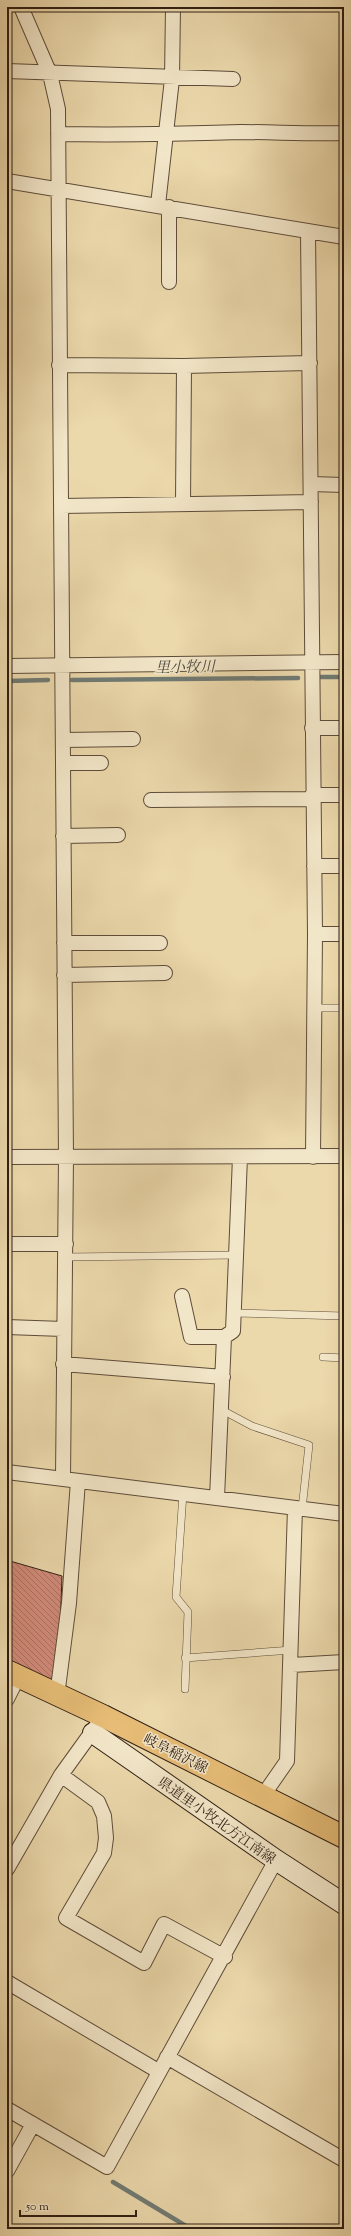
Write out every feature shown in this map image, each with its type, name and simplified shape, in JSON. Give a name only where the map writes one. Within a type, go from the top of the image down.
[{"type":"main road","name":"岐阜稲沢線","points":[[13,1674],[57,1696],[98,1725],[262,1797],[344,1837]]},
{"type":"main road","name":"県道里小牧北方江南線","points":[[98,1725],[276,1860],[344,1904]]},
{"type":"street","points":[[21,7],[50,74],[58,109],[66,1157],[63,1329],[63,1479]]},
{"type":"street","points":[[169,282],[164,206],[167,135],[172,78],[173,7]]},
{"type":"street","points":[[7,71],[50,74],[233,79]]},
{"type":"street","points":[[58,134],[167,135],[242,132],[300,135],[344,133]]},
{"type":"street","points":[[7,181],[59,188],[344,237]]},
{"type":"street","points":[[308,231],[311,484],[312,797],[315,934],[313,1157]]},
{"type":"street","points":[[59,365],[184,366],[310,363]]},
{"type":"street","points":[[183,504],[184,366]]},
{"type":"street","points":[[311,484],[344,485]]},
{"type":"street","points":[[61,506],[311,502]]},
{"type":"street","points":[[7,666],[344,662]]},
{"type":"street","points":[[312,728],[344,728]]},
{"type":"street","points":[[63,740],[133,739]]},
{"type":"street","points":[[63,762],[101,763]]},
{"type":"street","points":[[151,800],[344,795]]},
{"type":"street","points":[[64,836],[118,835]]},
{"type":"street","points":[[314,866],[344,866]]},
{"type":"street","points":[[315,934],[344,934]]},
{"type":"street","points":[[64,943],[160,943]]},
{"type":"street","points":[[64,975],[165,973]]},
{"type":"street","points":[[7,1157],[344,1156]]},
{"type":"street","points":[[182,1296],[191,1337],[224,1337],[233,1331],[240,1157]]},
{"type":"street","points":[[7,1244],[65,1250]]},
{"type":"street","points":[[7,1327],[63,1329]]},
{"type":"street","points":[[217,1498],[224,1337]]},
{"type":"street","points":[[63,1364],[223,1376]]},
{"type":"street","points":[[7,1472],[344,1514]]},
{"type":"street","points":[[57,1696],[69,1603],[78,1481]]},
{"type":"street","points":[[262,1797],[288,1761],[298,1509]]},
{"type":"street","points":[[292,1664],[344,1662]]},
{"type":"street","points":[[7,1699],[13,1674]]},
{"type":"street","points":[[7,1869],[61,1775],[98,1725]]},
{"type":"street","points":[[61,1775],[98,1802],[104,1816],[106,1838],[104,1853],[66,1918],[144,1963],[164,1924],[225,1957]]},
{"type":"street","points":[[7,2109],[107,2167],[158,2072],[225,1957],[276,1860]]},
{"type":"street","points":[[7,1982],[158,2072]]},
{"type":"street","points":[[167,2057],[344,2160]]},
{"type":"street","points":[[7,2171],[33,2124]]},
{"type":"lane","points":[[314,1008],[344,1008]]},
{"type":"lane","points":[[65,1250],[237,1256]]},
{"type":"lane","points":[[234,1313],[344,1316]]},
{"type":"lane","points":[[324,1357],[344,1358]]},
{"type":"lane","points":[[222,1410],[252,1426],[308,1445],[298,1509]]},
{"type":"lane","points":[[183,1493],[176,1597],[188,1612],[185,1688]]},
{"type":"lane","points":[[185,1658],[292,1650]]},
{"type":"building","points":[[10,1561],[62,1576],[58,1686],[7,1667],[7,1572]]},
{"type":"waterway","name":"里小牧川","points":[[317,677],[344,677]]},
{"type":"waterway","name":"里小牧川","points":[[72,680],[298,678]]},
{"type":"waterway","name":"里小牧川","points":[[7,681],[48,680]]},
{"type":"waterway","points":[[113,2182],[191,2229]]}]
